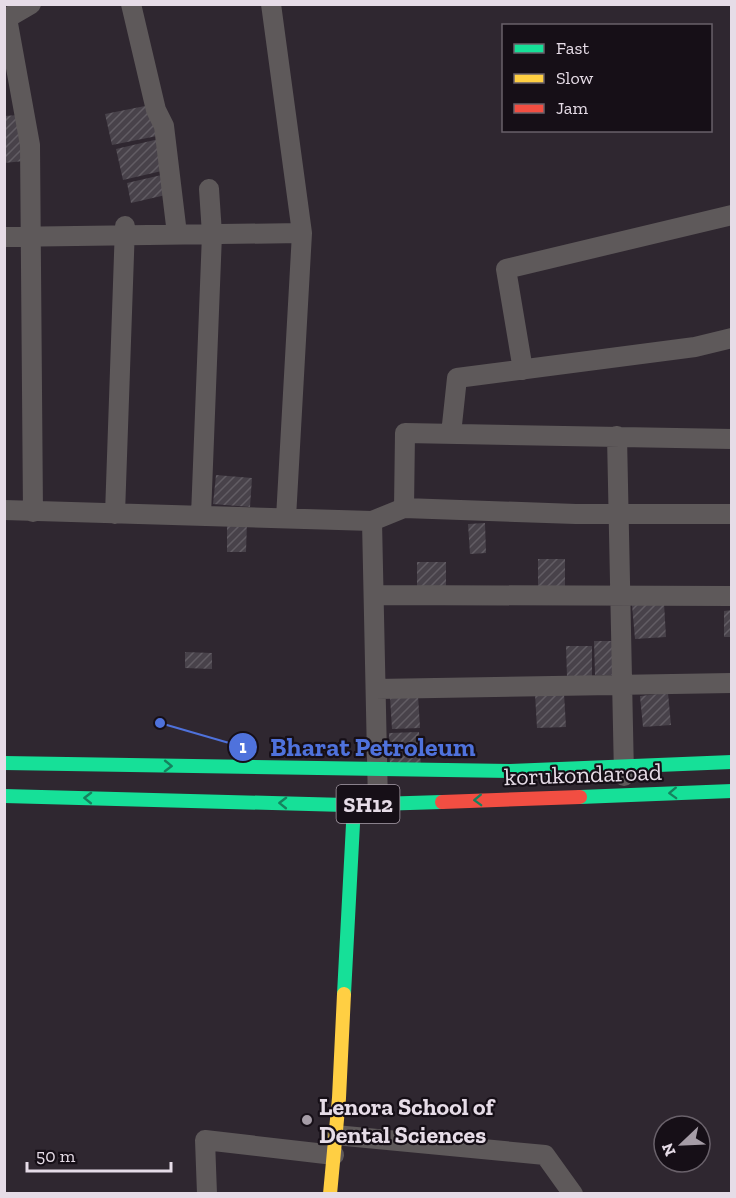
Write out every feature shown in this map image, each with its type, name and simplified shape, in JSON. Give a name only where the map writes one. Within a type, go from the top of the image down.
[{"type":"main road","name":"SH12","points":[[4,763],[510,771],[732,762]]},
{"type":"main road","name":"korukondaroad","points":[[4,796],[354,805],[732,791]]},
{"type":"main road","points":[[330,1194],[335,1145],[354,805]]},
{"type":"street","points":[[31,4],[6,14],[30,145],[33,512]]},
{"type":"street","points":[[131,4],[156,110],[164,126],[177,234]]},
{"type":"street","points":[[271,4],[302,233],[286,518]]},
{"type":"street","points":[[201,516],[212,234],[209,189]]},
{"type":"street","points":[[523,370],[506,269],[732,215]]},
{"type":"street","points":[[115,514],[125,230]]},
{"type":"street","points":[[4,237],[125,230],[177,234],[302,233]]},
{"type":"street","points":[[451,434],[457,378],[695,347],[732,339]]},
{"type":"street","points":[[404,508],[405,432],[732,439]]},
{"type":"street","points":[[617,436],[624,795]]},
{"type":"street","points":[[4,510],[372,521],[404,508],[618,514],[732,514]]},
{"type":"street","points":[[372,521],[378,804]]},
{"type":"street","points":[[374,596],[732,596]]},
{"type":"street","points":[[376,689],[732,683]]},
{"type":"street","points":[[207,1194],[205,1140],[545,1155],[573,1194]]},
{"type":"building","points":[[150,105],[157,136],[112,145],[105,114]]},
{"type":"building","points":[[19,115],[24,161],[4,163],[4,116]]},
{"type":"building","points":[[159,139],[166,170],[123,180],[116,149]]},
{"type":"building","points":[[166,174],[170,194],[131,203],[127,183]]},
{"type":"building","points":[[216,475],[252,478],[250,507],[213,504]]},
{"type":"building","points":[[227,522],[247,522],[246,552],[227,552]]},
{"type":"building","points":[[485,523],[486,553],[470,554],[468,524]]},
{"type":"building","points":[[538,559],[565,559],[565,588],[538,589]]},
{"type":"building","points":[[417,562],[446,562],[446,591],[417,591]]},
{"type":"building","points":[[664,603],[666,637],[635,639],[632,605]]},
{"type":"building","points":[[732,610],[732,637],[724,637],[724,611]]},
{"type":"building","points":[[594,641],[619,641],[619,675],[595,675]]},
{"type":"building","points":[[566,646],[592,646],[592,677],[567,677]]},
{"type":"building","points":[[185,652],[212,653],[212,669],[185,668]]},
{"type":"building","points":[[564,693],[566,727],[537,728],[535,694]]},
{"type":"building","points":[[668,693],[671,725],[643,727],[640,696]]},
{"type":"building","points":[[418,695],[420,728],[392,729],[390,697]]},
{"type":"building","points":[[419,732],[421,768],[390,769],[389,733]]},
{"type":"traffic: fast","points":[[4,763],[510,771],[732,762]]},
{"type":"traffic: fast","points":[[580,797],[732,791]]},
{"type":"traffic: fast","points":[[4,796],[345,805],[442,802]]},
{"type":"traffic: fast","points":[[344,994],[354,805]]},
{"type":"traffic: slow","points":[[330,1194],[339,1098],[344,994]]},
{"type":"traffic: jam","points":[[442,802],[580,797]]},
{"type":"place","name":"Bharat Petroleum","points":[[160,723]]},
{"type":"place","name":"Lenora School of Dental Sciences","points":[[307,1120]]}]
